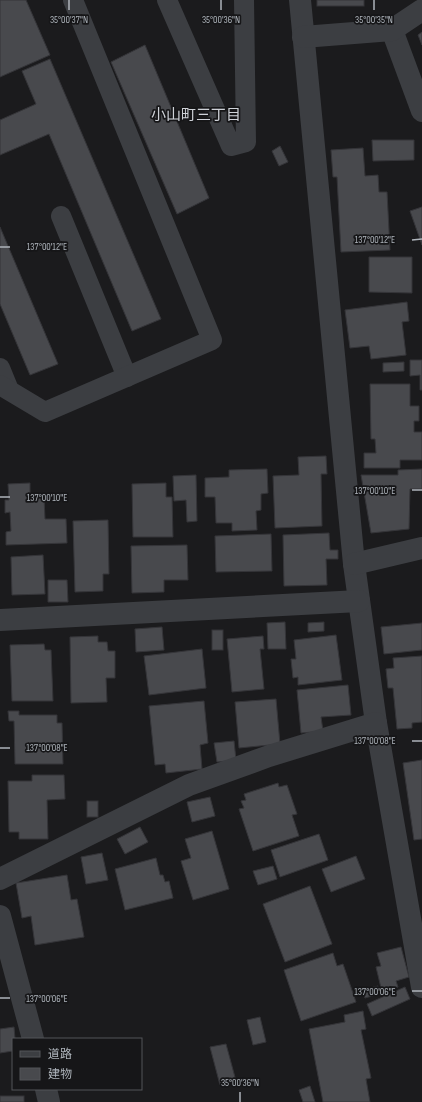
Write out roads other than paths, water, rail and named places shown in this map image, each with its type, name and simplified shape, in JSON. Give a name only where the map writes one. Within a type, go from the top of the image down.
[{"type":"street","points":[[300,0],[354,564],[376,723],[422,987]]},
{"type":"street","points":[[303,37],[392,30],[422,10]]},
{"type":"street","points":[[392,30],[422,111]]},
{"type":"street","points":[[354,564],[422,548]]},
{"type":"street","points":[[0,620],[359,601]]},
{"type":"street","points":[[0,879],[189,785],[269,756],[376,723]]},
{"type":"street","points":[[0,916],[33,1038]]},
{"type":"street","points":[[46,1090],[49,1102]]},
{"type":"lane","points":[[0,368],[5,388],[45,412],[212,340],[73,0]]},
{"type":"lane","points":[[167,0],[231,146],[246,142],[244,0]]},
{"type":"lane","points":[[61,216],[127,377]]},
{"type":"district","name":"小山町三丁目","points":[[196,115]]}]
